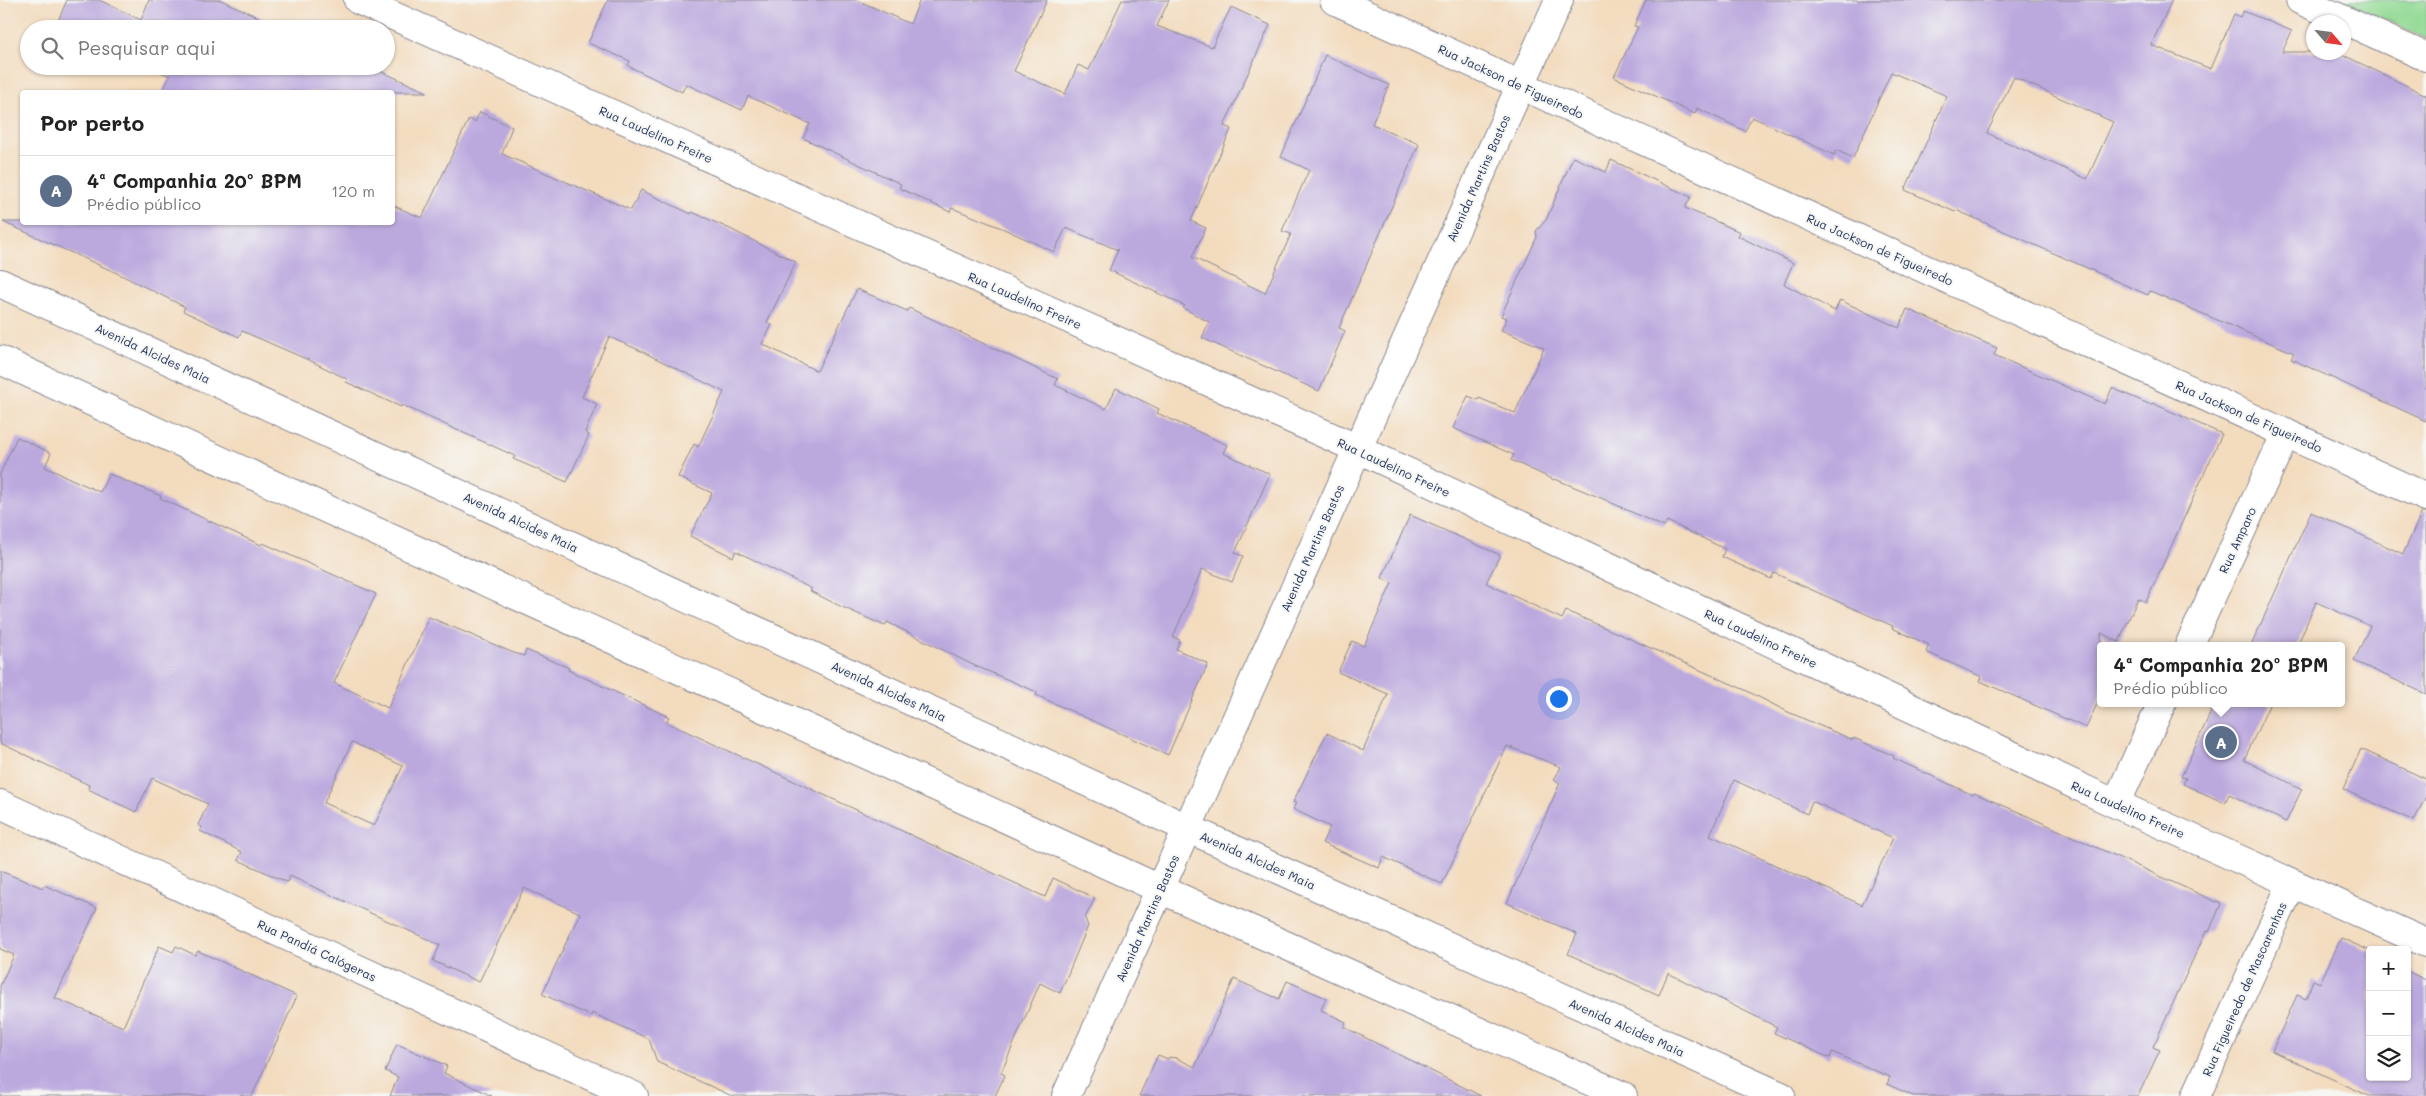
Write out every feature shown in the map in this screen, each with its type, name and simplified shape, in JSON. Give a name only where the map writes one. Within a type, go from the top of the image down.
[{"type":"street","name":"Rua Laudelino Freire","points":[[358,0],[1356,448],[2116,804],[2426,943]]},
{"type":"street","name":"Rua Jackson de Figueiredo","points":[[1334,0],[2426,497]]},
{"type":"street","name":"Avenida Martins Bastos","points":[[1066,1096],[1559,0]]},
{"type":"street","points":[[2300,0],[2426,57]]},
{"type":"street","name":"Avenida Alcides Maia","points":[[0,283],[1187,828],[1780,1096]]},
{"type":"street","points":[[0,360],[1160,889],[1623,1096]]},
{"type":"street","name":"Rua Amparo","points":[[2191,642],[2286,433]]},
{"type":"street","points":[[2116,804],[2160,707]]},
{"type":"street","name":"Rua Pandiá Calógeras","points":[[0,804],[634,1096]]},
{"type":"street","name":"Rua Figueiredo de Mascarenhas","points":[[2196,1096],[2292,882]]},
{"type":"green space","points":[[2342,0],[2426,0],[2426,38]]},
{"type":"building","points":[[67,0],[99,0],[141,20],[58,20]]},
{"type":"building","points":[[149,0],[221,0],[265,20],[141,20]]},
{"type":"building","points":[[608,0],[857,0],[910,24],[920,0],[1047,0],[1014,71],[1065,94],[1078,65],[1089,70],[1122,0],[1169,0],[1157,26],[1212,47],[1231,7],[1270,25],[1224,126],[1231,129],[1191,221],[1206,228],[1192,257],[1265,293],[1291,234],[1282,231],[1309,170],[1281,157],[1325,55],[1389,85],[1372,124],[1419,144],[1339,328],[1345,331],[1319,391],[1202,338],[1209,322],[1183,308],[1185,306],[1109,270],[1118,250],[1066,228],[1054,252],[952,208],[950,212],[899,188],[901,184],[803,138],[810,124],[748,96],[742,110],[686,84],[682,92],[628,66],[630,61],[588,43]]},
{"type":"building","points":[[1646,0],[2172,0],[2151,45],[2211,69],[2234,14],[2240,17],[2243,11],[2292,31],[2282,52],[2306,52],[2306,60],[2351,59],[2426,95],[2426,421],[2291,359],[2294,353],[2150,291],[2148,295],[1956,210],[1955,212],[1905,190],[1947,96],[1891,72],[1853,158],[1836,150],[1834,155],[1752,117],[1745,131],[1697,108],[1695,114],[1614,77],[1638,27],[1634,26]],"holes":[[[2014,77],[2113,122],[2087,179],[1987,133]]]},
{"type":"building","points":[[168,75],[389,75],[427,92],[395,92],[395,90],[163,90],[170,76]]},
{"type":"building","points":[[480,112],[512,127],[502,154],[631,210],[641,190],[691,214],[692,212],[728,228],[796,262],[767,322],[772,325],[762,344],[817,371],[857,289],[907,311],[909,308],[1058,379],[1055,385],[1106,409],[1116,388],[1159,409],[1157,413],[1227,445],[1223,453],[1270,474],[1235,553],[1243,556],[1232,582],[1202,569],[1173,637],[1180,640],[1176,649],[1208,664],[1168,755],[1036,695],[1037,692],[971,664],[887,622],[885,626],[838,605],[810,591],[812,589],[736,551],[733,557],[690,536],[712,493],[678,477],[694,444],[698,447],[724,392],[639,350],[609,337],[582,397],[597,404],[585,432],[589,435],[567,482],[513,459],[515,456],[346,382],[347,379],[313,362],[242,331],[239,337],[183,311],[185,307],[119,274],[3,222],[20,222],[20,225],[395,225],[395,206],[422,218],[469,119],[475,122]]},
{"type":"building","points":[[1573,157],[1606,172],[1611,160],[1691,197],[1685,208],[1740,232],[1738,236],[1793,263],[1784,284],[1835,311],[1840,300],[1899,328],[1907,309],[1997,348],[1994,355],[2105,404],[2112,388],[2151,405],[2152,403],[2222,434],[2146,602],[2138,598],[2119,642],[2101,633],[2101,642],[2097,642],[2097,704],[2086,728],[1980,681],[1982,677],[1926,652],[1929,645],[1892,628],[1893,626],[1774,573],[1771,579],[1722,557],[1725,549],[1667,521],[1664,527],[1601,498],[1554,480],[1511,460],[1514,455],[1453,428],[1468,396],[1478,400],[1479,398],[1515,413],[1544,348],[1501,330],[1507,318],[1501,316],[1537,237],[1536,231],[1546,220]]},
{"type":"building","points":[[17,437],[51,453],[45,467],[100,492],[109,474],[161,496],[160,498],[261,545],[263,543],[376,594],[334,683],[388,708],[429,617],[514,653],[524,656],[526,650],[569,668],[568,670],[669,717],[666,722],[1045,897],[1053,878],[1095,898],[1085,918],[1088,926],[1060,993],[1040,983],[1001,1073],[1005,1075],[995,1096],[732,1096],[657,1062],[649,1039],[592,1013],[591,1016],[542,994],[580,913],[524,888],[479,982],[433,961],[440,945],[290,876],[287,882],[238,860],[242,852],[200,831],[202,827],[198,825],[208,804],[152,778],[136,812],[88,789],[89,785],[0,743],[0,474]],"holes":[[[352,742],[403,766],[374,826],[324,803]]]},
{"type":"building","points":[[2311,512],[2403,554],[2422,512],[2426,512],[2426,694],[2354,661],[2370,626],[2316,602],[2299,642],[2253,642]]},
{"type":"building","points":[[1410,515],[1500,555],[1486,583],[1562,619],[1566,611],[1617,633],[1745,690],[1788,712],[1853,740],[1854,738],[1973,795],[1974,793],[2023,814],[2221,904],[2209,932],[2206,931],[2153,1047],[2160,1050],[2138,1096],[1913,1096],[1887,1084],[1890,1077],[1832,1052],[1830,1058],[1774,1033],[1777,1027],[1668,973],[1659,995],[1568,954],[1577,934],[1507,903],[1560,783],[1554,780],[1561,767],[1507,746],[1442,884],[1383,857],[1379,868],[1322,843],[1330,827],[1293,809],[1296,803],[1293,802],[1327,733],[1363,751],[1388,694],[1338,672],[1352,641],[1364,646],[1392,583],[1382,578]],"holes":[[[1734,780],[1807,814],[1812,801],[1893,838],[1862,905],[1710,835]]]},
{"type":"building","points":[[2213,707],[2268,707],[2244,760],[2302,789],[2286,822],[2229,794],[2225,803],[2183,784],[2186,778],[2181,777]]},
{"type":"building","points":[[2361,749],[2426,779],[2426,796],[2414,821],[2343,789]]},
{"type":"building","points":[[0,871],[43,888],[44,885],[97,908],[55,998],[123,1027],[159,946],[173,952],[176,946],[195,955],[198,951],[297,996],[252,1096],[0,1096],[0,986],[14,955],[0,949]]},
{"type":"building","points":[[2341,938],[2366,949],[2366,1081],[2411,1081],[2411,973],[2426,980],[2426,1096],[2369,1096],[2272,1051],[2297,995],[2306,999],[2313,980],[2320,983]]},
{"type":"building","points":[[1234,979],[1279,999],[1287,981],[1326,998],[1321,1010],[1346,1022],[1344,1027],[1481,1096],[1139,1096],[1158,1055],[1168,1059],[1169,1057],[1176,1058],[1195,1067]]},
{"type":"building","points":[[397,1044],[447,1066],[444,1073],[492,1096],[390,1096],[398,1077],[385,1071]]},
{"type":"place","name":"4ª Companhia 20º BPM","points":[[2221,742]]}]
